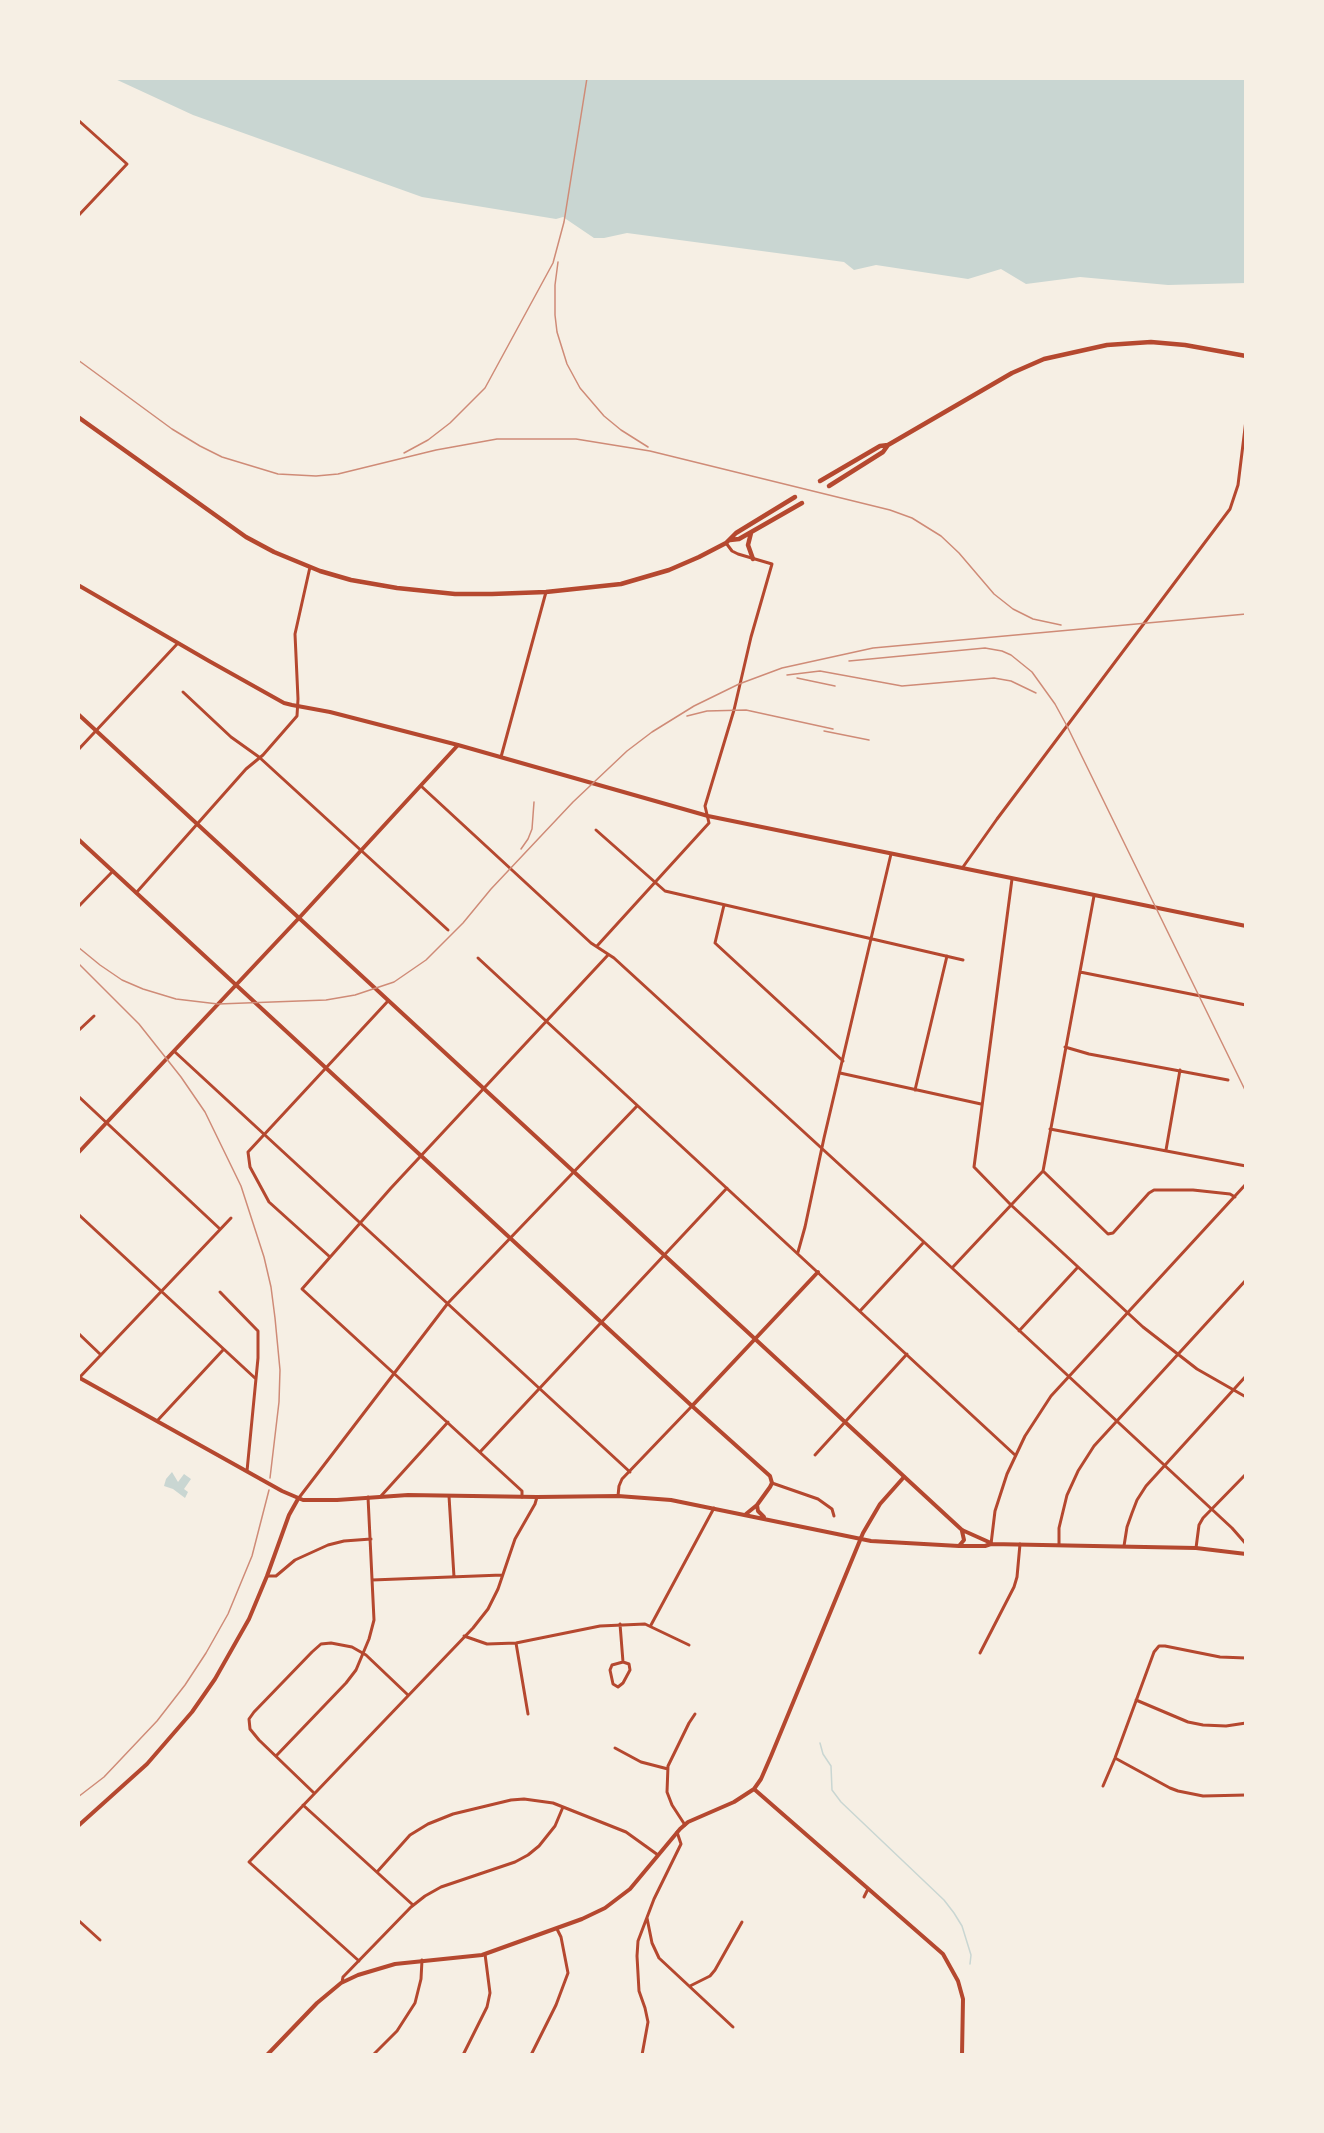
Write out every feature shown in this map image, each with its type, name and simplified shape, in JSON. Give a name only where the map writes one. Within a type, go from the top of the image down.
[{"type":"main road","points":[[820,481],[880,446],[888,445],[1012,373],[1044,358],[1115,344],[1151,342],[1185,345],[1246,356]]},
{"type":"main road","points":[[78,417],[246,537],[310,567],[351,580],[397,588],[455,594],[546,592],[621,584],[676,568],[728,542],[739,539],[802,503]]},
{"type":"main road","points":[[829,486],[883,452],[888,445]]},
{"type":"main road","points":[[728,542],[736,533],[795,497]]},
{"type":"main road","points":[[752,532],[748,545],[753,559]]},
{"type":"street","points":[[78,120],[127,164],[78,216]]},
{"type":"street","points":[[962,869],[1230,509],[1238,485],[1246,420]]},
{"type":"street","points":[[597,946],[707,828],[709,823],[705,806],[734,710],[751,637],[772,564],[732,551],[728,542]]},
{"type":"street","points":[[136,893],[246,769],[263,755],[297,716],[295,634],[310,567]]},
{"type":"street","points":[[78,585],[284,703],[348,716],[458,745],[708,816],[1246,926]]},
{"type":"street","points":[[501,757],[546,592]]},
{"type":"street","points":[[78,750],[178,643]]},
{"type":"street","points":[[183,692],[231,736],[259,757],[448,930]]},
{"type":"street","points":[[78,714],[962,1530],[991,1544]]},
{"type":"street","points":[[78,1153],[175,1052],[458,745]]},
{"type":"street","points":[[421,786],[591,944],[614,958],[924,1242],[1246,1544]]},
{"type":"street","points":[[596,830],[665,891],[963,960]]},
{"type":"street","points":[[78,839],[770,1476],[772,1483]]},
{"type":"street","points":[[797,1253],[805,1227],[891,854]]},
{"type":"street","points":[[78,907],[113,872]]},
{"type":"street","points":[[1012,879],[974,1167],[995,1190],[1127,1313],[1197,1369],[1246,1397]]},
{"type":"street","points":[[952,1268],[1043,1170],[1095,896]]},
{"type":"street","points":[[724,905],[715,943],[843,1061]]},
{"type":"street","points":[[522,1497],[522,1491],[302,1289],[421,1155],[608,956]]},
{"type":"street","points":[[915,1090],[947,956]]},
{"type":"street","points":[[478,958],[1015,1455]]},
{"type":"street","points":[[1080,972],[1246,1005]]},
{"type":"street","points":[[330,1257],[276,1209],[262,1191],[250,1167],[248,1152],[388,1001]]},
{"type":"street","points":[[78,1031],[94,1016]]},
{"type":"street","points":[[1065,1047],[1089,1054],[1228,1080]]},
{"type":"street","points":[[175,1052],[630,1472]]},
{"type":"street","points":[[1166,1150],[1180,1070]]},
{"type":"street","points":[[840,1073],[981,1104]]},
{"type":"street","points":[[78,1096],[220,1229]]},
{"type":"street","points":[[78,1826],[131,1780],[192,1712],[229,1656],[249,1619],[286,1522],[298,1498],[448,1303],[637,1106]]},
{"type":"street","points":[[1050,1129],[1246,1166]]},
{"type":"street","points":[[1043,1170],[1106,1233],[1113,1233],[1154,1190],[1193,1190],[1230,1194],[1235,1197]]},
{"type":"street","points":[[991,1544],[998,1499],[1015,1455],[1039,1412],[1068,1376],[1246,1184]]},
{"type":"street","points":[[479,1452],[727,1188]]},
{"type":"street","points":[[78,1214],[256,1380]]},
{"type":"street","points":[[231,1218],[78,1378],[298,1498],[337,1500],[381,1496],[618,1496],[672,1500],[860,1540],[959,1546],[1020,1544],[1196,1548],[1246,1554]]},
{"type":"street","points":[[860,1311],[924,1242]]},
{"type":"street","points":[[1019,1331],[1078,1267]]},
{"type":"street","points":[[618,1496],[619,1486],[630,1472],[818,1272]]},
{"type":"street","points":[[1059,1545],[1059,1528],[1067,1495],[1078,1471],[1094,1446],[1246,1280]]},
{"type":"street","points":[[220,1292],[258,1331],[256,1380],[247,1472]]},
{"type":"street","points":[[78,1333],[101,1355]]},
{"type":"street","points":[[157,1421],[223,1350]]},
{"type":"street","points":[[815,1455],[908,1354]]},
{"type":"street","points":[[1124,1546],[1127,1527],[1137,1500],[1164,1465],[1246,1376]]},
{"type":"street","points":[[381,1496],[448,1422]]},
{"type":"street","points":[[1196,1548],[1199,1525],[1203,1518],[1246,1474]]},
{"type":"street","points":[[267,2055],[317,2003],[341,1983],[377,1968],[422,1960],[446,1960],[485,1954],[557,1929],[605,1908],[630,1889],[685,1825],[734,1802],[754,1789],[771,1756],[860,1540],[875,1511],[904,1477]]},
{"type":"street","points":[[745,1514],[757,1505],[772,1483]]},
{"type":"street","points":[[772,1483],[818,1499],[832,1509],[834,1516]]},
{"type":"street","points":[[449,1496],[454,1576]]},
{"type":"street","points":[[276,1756],[346,1683],[356,1670],[363,1654],[374,1620],[368,1497]]},
{"type":"street","points":[[359,1961],[249,1862],[488,1609],[503,1575],[514,1539],[537,1497]]},
{"type":"street","points":[[757,1505],[760,1514],[767,1519]]},
{"type":"street","points":[[651,1625],[714,1508]]},
{"type":"street","points":[[959,1546],[964,1540],[962,1530]]},
{"type":"street","points":[[267,1576],[272,1577],[282,1572],[295,1560],[319,1548],[344,1540],[371,1539]]},
{"type":"street","points":[[980,1653],[1014,1587],[1020,1544]]},
{"type":"street","points":[[372,1580],[503,1575]]},
{"type":"street","points":[[464,1636],[487,1644],[516,1643],[582,1629],[620,1624],[645,1624],[689,1645]]},
{"type":"street","points":[[620,1624],[623,1662]]},
{"type":"street","points":[[516,1643],[528,1714]]},
{"type":"street","points":[[314,1793],[250,1729],[249,1719],[283,1681],[321,1644],[342,1644],[363,1654],[408,1695]]},
{"type":"street","points":[[1103,1786],[1154,1652],[1159,1646],[1220,1657],[1246,1658]]},
{"type":"street","points":[[623,1662],[629,1664],[630,1670],[618,1687],[614,1684],[610,1670],[612,1665],[623,1662]]},
{"type":"street","points":[[1136,1700],[1188,1722],[1226,1726],[1246,1723]]},
{"type":"street","points":[[685,1825],[672,1805],[668,1792],[668,1769],[688,1723],[695,1714]]},
{"type":"street","points":[[615,1748],[641,1762],[668,1769]]},
{"type":"street","points":[[1115,1758],[1178,1791],[1203,1796],[1246,1795]]},
{"type":"street","points":[[754,1789],[943,1954],[958,1981],[963,1999],[962,2055]]},
{"type":"street","points":[[377,1872],[410,1835],[428,1824],[453,1814],[512,1800],[539,1800],[563,1807],[626,1832],[658,1855]]},
{"type":"street","points":[[303,1805],[414,1905]]},
{"type":"street","points":[[341,1983],[343,1977],[414,1905],[441,1887],[515,1862],[528,1855],[555,1827],[563,1807]]},
{"type":"street","points":[[642,2055],[648,2022],[639,1991],[638,1941],[647,1916],[681,1844],[677,1832]]},
{"type":"street","points":[[864,1897],[868,1889]]},
{"type":"street","points":[[647,1916],[649,1932],[659,1958],[733,2027]]},
{"type":"street","points":[[78,1920],[100,1941]]},
{"type":"street","points":[[690,1986],[710,1976],[715,1970],[742,1922]]},
{"type":"street","points":[[531,2055],[556,2005],[568,1973],[561,1937],[557,1929]]},
{"type":"street","points":[[464,2055],[487,2007],[490,1993],[485,1954]]},
{"type":"street","points":[[373,2055],[397,2031],[415,2003],[421,1978],[422,1960]]},
{"type":"shaded area","points":[[113,78],[1246,78],[1246,283],[1168,285],[1080,277],[1026,284],[1001,269],[968,279],[876,265],[854,270],[844,262],[627,233],[594,238],[563,217],[556,219],[422,197],[193,115]]},
{"type":"shaded area","points":[[172,1472],[178,1482],[184,1474],[191,1479],[184,1489],[188,1492],[185,1498],[173,1489],[164,1486]]},
{"type":"waterway","points":[[820,1743],[823,1754],[831,1766],[832,1790],[841,1802],[944,1900],[962,1926],[971,1955],[970,1964]]},
{"type":"railway","points":[[404,453],[428,440],[450,423],[485,388],[553,263],[564,222],[587,78]]},
{"type":"railway","points":[[558,262],[555,315],[557,332],[567,364],[580,388],[604,416],[648,447]]},
{"type":"railway","points":[[78,360],[172,429],[200,446],[222,457],[278,474],[316,476],[338,474],[436,450],[497,439],[576,439],[650,451],[890,510],[912,518],[941,536],[959,553],[994,594],[1013,609],[1033,619],[1061,625]]},
{"type":"railway","points":[[78,947],[122,980],[176,999],[218,1004],[326,1000],[355,995],[394,982],[426,960],[463,923],[491,889],[573,802],[627,751],[652,732],[694,706],[739,684],[782,668],[873,648],[1246,614]]},
{"type":"railway","points":[[849,661],[985,648],[1011,655],[1032,672],[1055,704],[1067,726],[1246,1092]]},
{"type":"railway","points":[[787,675],[820,671],[902,686],[994,678],[1011,681],[1036,693]]},
{"type":"railway","points":[[797,678],[835,686]]},
{"type":"railway","points":[[687,716],[707,711],[746,710],[833,729]]},
{"type":"railway","points":[[824,731],[869,740]]},
{"type":"railway","points":[[521,849],[532,829],[534,802]]},
{"type":"railway","points":[[78,963],[139,1024],[181,1077],[205,1112],[241,1186],[264,1257],[275,1318],[280,1370],[279,1402],[270,1478]]},
{"type":"railway","points":[[78,1797],[104,1777],[157,1721],[206,1653],[228,1614],[252,1556],[269,1490]]}]
